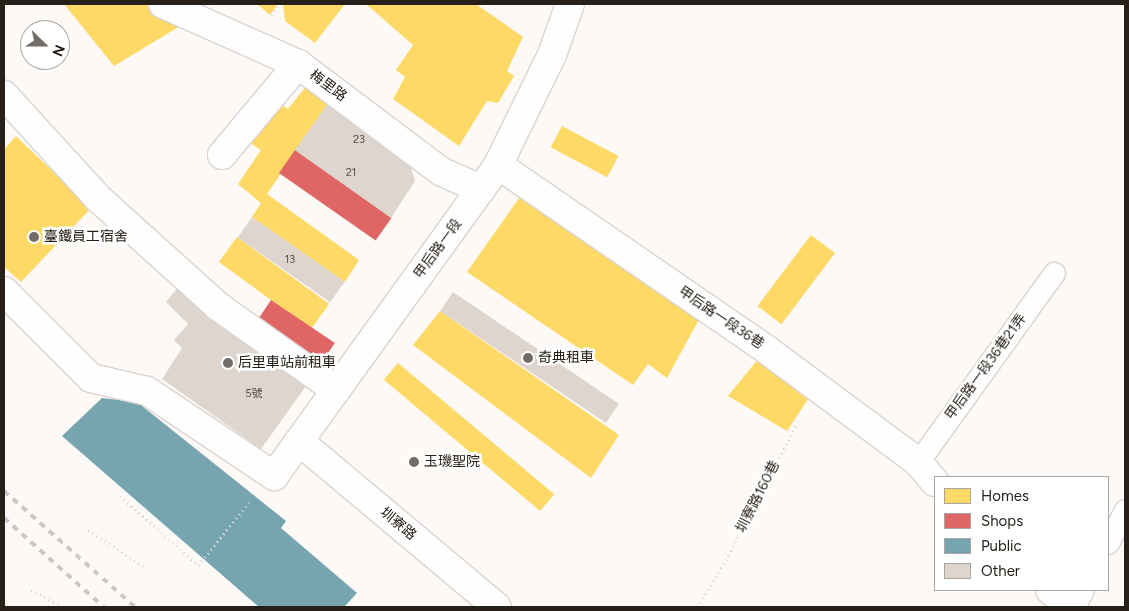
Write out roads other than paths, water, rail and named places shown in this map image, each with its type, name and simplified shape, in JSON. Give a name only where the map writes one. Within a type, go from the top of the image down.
[{"type":"street","name":"梅里路","points":[[163,4],[298,64],[442,172],[481,189]]},
{"type":"street","name":"甲后路一段","points":[[4,291],[91,378],[147,391],[274,476],[498,165],[552,55],[570,4]]},
{"type":"street","points":[[222,155],[298,64]]},
{"type":"street","points":[[4,95],[99,199],[219,307],[336,390]]},
{"type":"street","name":"甲后路一段36巷","points":[[498,165],[817,386],[918,462],[934,481]]},
{"type":"street","name":"圳寮路","points":[[299,441],[496,607]]},
{"type":"street","points":[[1051,591],[1073,607]]},
{"type":"lane","name":"甲后路一段36巷21弄","points":[[918,462],[1054,272]]},
{"type":"lane","points":[[1109,541],[1125,510]]},
{"type":"lane","points":[[1073,607],[1082,591]]},
{"type":"railway","points":[[4,491],[135,607]]},
{"type":"railway","points":[[4,518],[104,607]]},
{"type":"place","name":"臺鐵員工宿舍","points":[[34,237]]},
{"type":"place","name":"奇典租車","points":[[528,358]]},
{"type":"place","name":"后里車站前租車","points":[[228,363]]},
{"type":"place","name":"玉璣聖院","points":[[414,462]]}]
